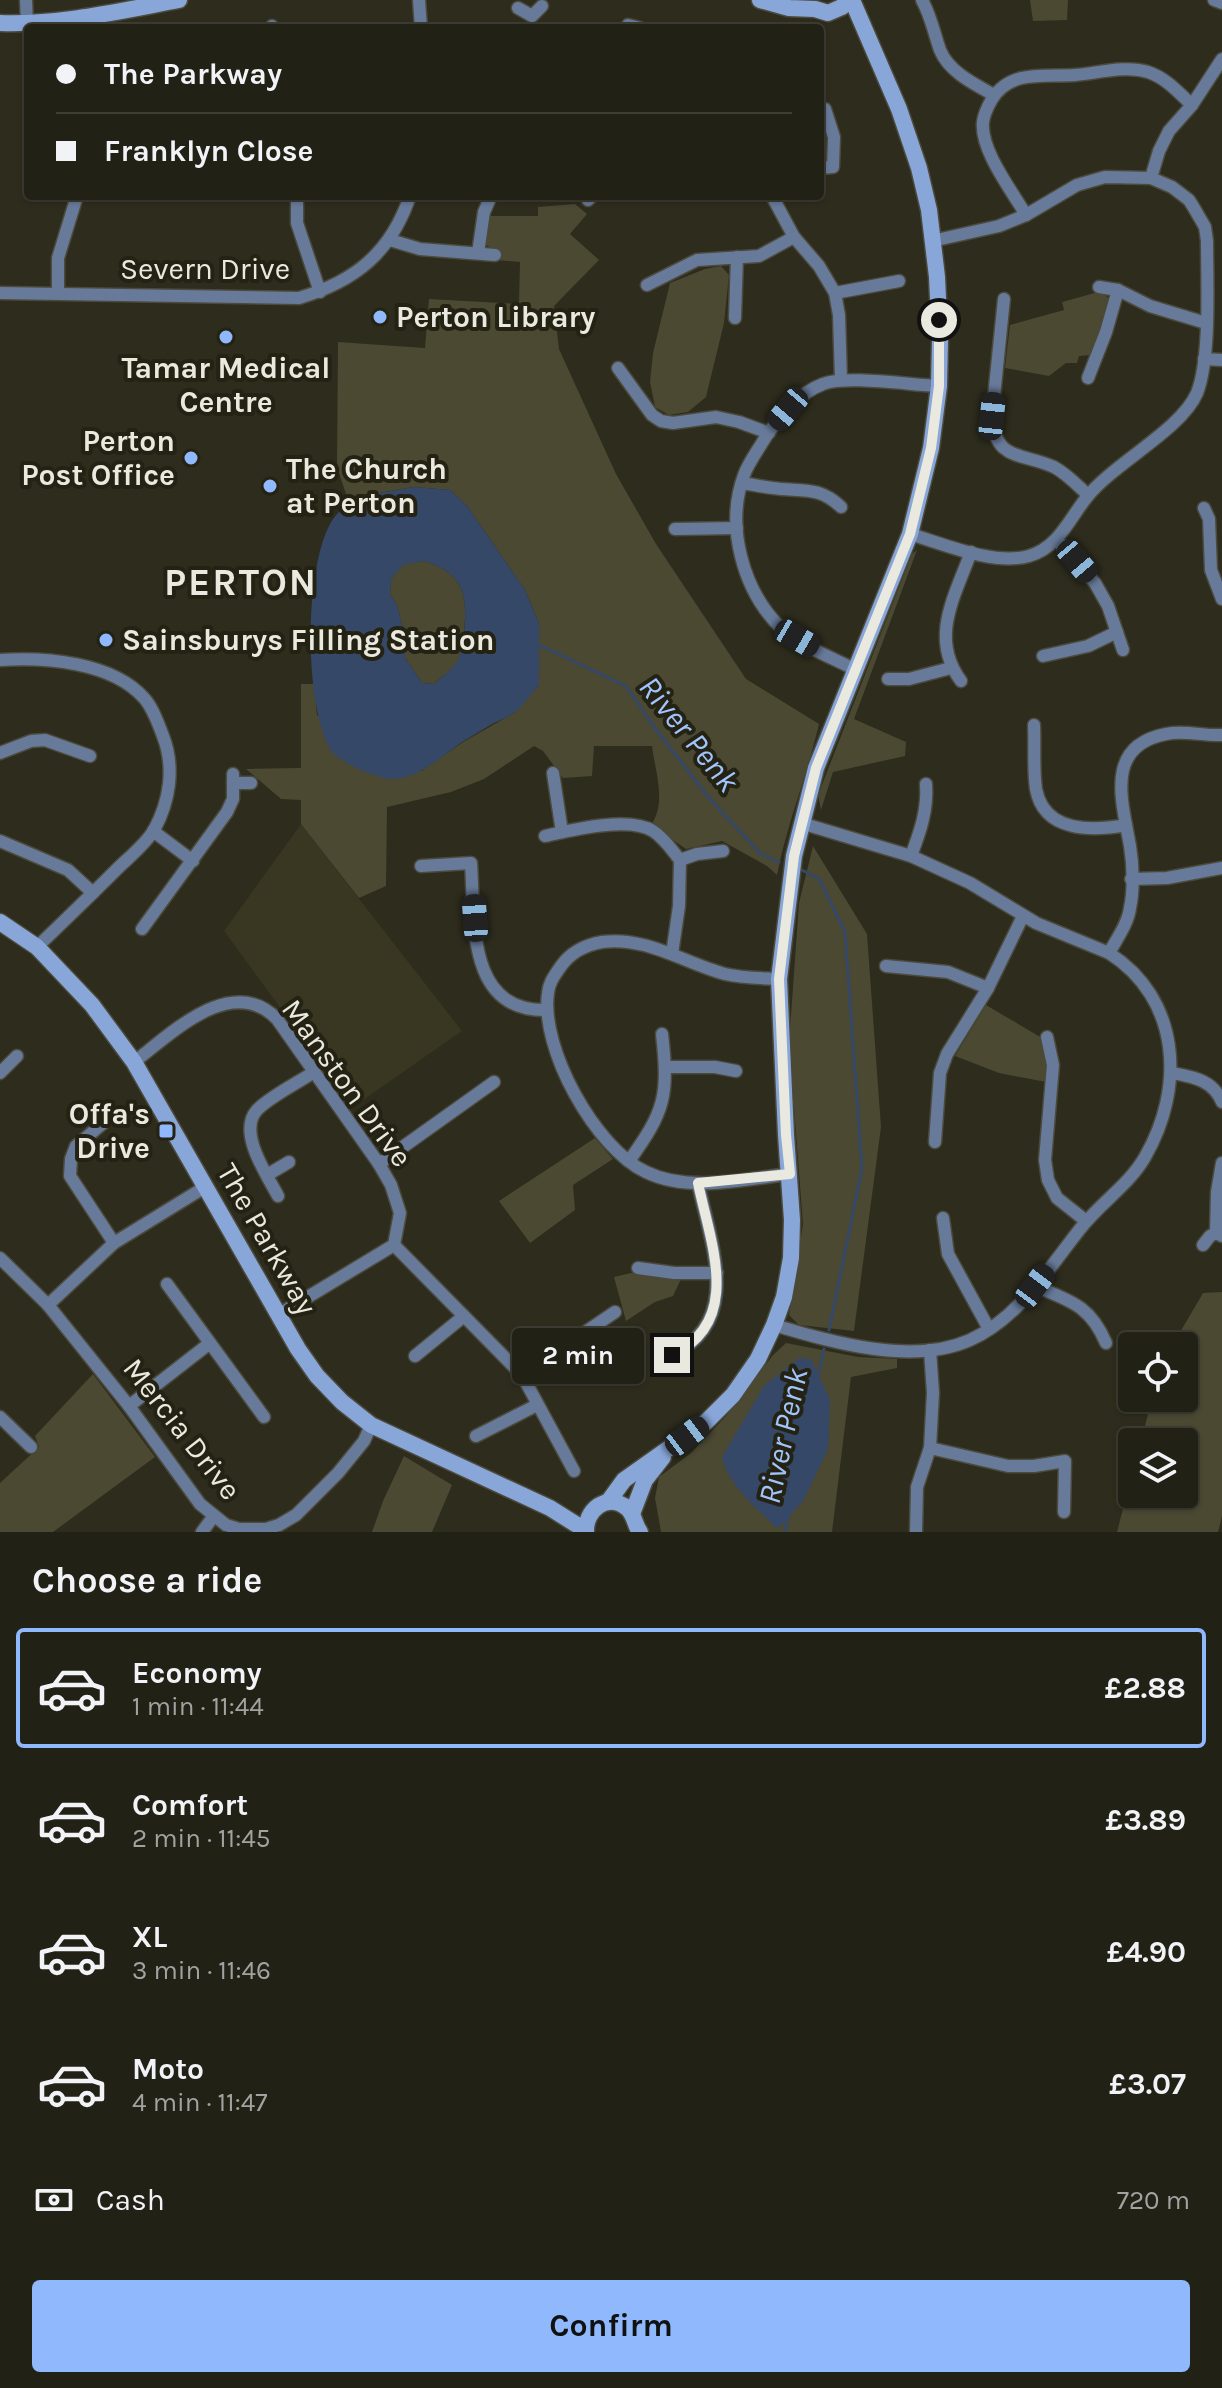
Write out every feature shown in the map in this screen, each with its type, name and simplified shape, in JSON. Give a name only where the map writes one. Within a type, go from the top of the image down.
[{"type":"street","points":[[26,0],[27,24]]},
{"type":"street","points":[[0,23],[27,24],[179,0]]},
{"type":"street","points":[[419,0],[421,24]]},
{"type":"street","points":[[922,0],[948,64],[994,95]]},
{"type":"street","points":[[1214,0],[1222,3]]},
{"type":"street","points":[[585,1531],[591,1511],[608,1502],[624,1480],[706,1422],[733,1395],[758,1359],[784,1297],[791,1258],[792,1220],[779,979],[794,856],[816,768],[910,534],[931,448],[939,386],[937,277],[929,210],[899,109],[871,39],[844,4],[821,12],[811,5],[789,8],[768,1]]},
{"type":"street","points":[[518,8],[536,17]]},
{"type":"street","points":[[1151,178],[1162,142],[1220,66]]},
{"type":"street","points":[[1026,215],[990,153],[984,135],[983,122],[988,106],[1002,87],[1015,80],[1037,75],[1137,70],[1165,80],[1192,105]]},
{"type":"street","points":[[824,168],[833,167],[834,137],[825,109]]},
{"type":"street","points":[[910,534],[1000,559],[1031,556],[1057,540],[1088,495],[1176,421],[1197,393],[1204,359],[1205,227],[1189,200],[1172,187],[1151,178],[1105,177],[1077,185],[1026,215],[999,226],[932,241]]},
{"type":"street","points":[[58,293],[58,258],[76,200]]},
{"type":"street","points":[[297,200],[297,223],[320,292]]},
{"type":"street","name":"Severn Drive","points":[[0,293],[299,298],[320,292],[354,275],[366,265],[390,240],[404,216],[409,200]]},
{"type":"street","points":[[478,253],[484,212],[489,200]]},
{"type":"street","points":[[774,200],[794,237],[819,266],[835,293],[839,315],[841,380]]},
{"type":"street","points":[[647,285],[697,260],[759,256],[794,237]]},
{"type":"street","points":[[1207,241],[1222,237]]},
{"type":"street","points":[[390,240],[420,249],[495,255]]},
{"type":"street","points":[[735,318],[737,257]]},
{"type":"street","points":[[835,293],[899,281]]},
{"type":"street","points":[[1099,287],[1118,290],[1150,306],[1206,323]]},
{"type":"street","points":[[1087,369],[1106,332],[1118,290]]},
{"type":"street","points":[[1004,299],[1008,318],[992,416],[993,433],[1001,446],[1014,454],[1052,467],[1088,495]]},
{"type":"street","points":[[1204,359],[1222,360]]},
{"type":"street","points":[[618,368],[652,415],[661,421],[673,423],[716,417],[769,433]]},
{"type":"street","points":[[856,670],[783,630],[765,608],[750,581],[737,528],[736,512],[742,483],[769,433],[800,398],[819,385],[841,380],[939,386]]},
{"type":"street","points":[[742,483],[813,490],[831,498],[841,507]]},
{"type":"street","points":[[1212,515],[1211,570],[1222,599]]},
{"type":"street","points":[[675,529],[737,528]]},
{"type":"street","points":[[1057,540],[1095,583],[1108,606],[1123,650]]},
{"type":"street","points":[[961,681],[951,668],[944,632],[971,552]]},
{"type":"street","points":[[1058,670],[1048,655],[1088,646],[1117,632]]},
{"type":"street","points":[[0,660],[38,660],[83,666],[114,676],[144,699],[169,752],[168,795],[153,831],[37,947]]},
{"type":"street","points":[[888,679],[909,679],[951,668]]},
{"type":"street","points":[[1034,725],[1028,743],[1037,792],[1052,816],[1064,825],[1078,828],[1099,830],[1126,825]]},
{"type":"street","points":[[1109,953],[1130,909],[1131,851],[1121,792],[1122,769],[1131,753],[1148,739],[1167,733],[1222,735]]},
{"type":"street","points":[[0,753],[31,741],[45,740],[90,756]]},
{"type":"street","points":[[553,773],[562,832]]},
{"type":"street","points":[[150,926],[227,812],[233,799],[233,779],[251,783]]},
{"type":"street","points":[[911,856],[924,821],[926,784]]},
{"type":"street","points":[[774,1325],[854,1348],[930,1350],[971,1340],[989,1329],[1003,1320],[1035,1286],[1086,1221],[1145,1158],[1160,1128],[1170,1096],[1172,1073],[1168,1042],[1155,1000],[1147,987],[1118,959],[1023,916],[970,883],[911,856],[801,823]]},
{"type":"street","points":[[545,836],[640,825],[662,838],[680,860],[679,906],[672,954]]},
{"type":"street","points":[[153,831],[193,861]]},
{"type":"street","points":[[0,841],[68,870],[93,893]]},
{"type":"street","points":[[680,860],[723,851]]},
{"type":"street","points":[[421,866],[471,863],[477,946],[488,978],[512,1005],[525,1010],[547,1010]]},
{"type":"street","points":[[1131,879],[1167,878],[1222,868]]},
{"type":"street","points":[[939,1135],[940,1073],[943,1064],[988,988],[1023,916]]},
{"type":"street","name":"The Parkway","points":[[0,922],[37,947],[92,1005],[134,1062],[278,1315],[317,1376],[342,1402],[371,1425],[550,1508],[585,1531]]},
{"type":"street","points":[[779,979],[725,974],[650,946],[603,942],[577,950],[565,961],[551,980],[547,1010],[561,1062],[578,1100],[605,1139],[629,1161],[662,1178],[698,1183],[790,1174]]},
{"type":"street","points":[[886,966],[948,972],[988,988]]},
{"type":"street","name":"Manston Drive","points":[[134,1062],[182,1025],[222,1004],[249,1002],[266,1008],[277,1019],[379,1164],[399,1205],[394,1245]]},
{"type":"street","points":[[629,1161],[659,1115],[666,1067],[662,1034]]},
{"type":"street","points":[[1047,1037],[1053,1065],[1045,1160],[1048,1180],[1057,1198],[1086,1221]]},
{"type":"street","points":[[0,1073],[17,1056]]},
{"type":"street","points":[[666,1067],[715,1067],[736,1071]]},
{"type":"street","points":[[278,1196],[252,1144],[251,1119],[258,1109],[314,1072]]},
{"type":"street","points":[[1172,1073],[1196,1078],[1212,1086],[1222,1102]]},
{"type":"street","points":[[379,1164],[494,1082]]},
{"type":"street","points":[[108,1119],[76,1146],[70,1176],[114,1243]]},
{"type":"street","points":[[267,1175],[289,1162]]},
{"type":"street","points":[[1203,1245],[1210,1236],[1219,1235],[1217,1192],[1222,1163]]},
{"type":"street","points":[[672,1355],[692,1343],[709,1321],[718,1289],[698,1183]]},
{"type":"street","points":[[48,1305],[114,1243],[205,1187]]},
{"type":"street","points":[[943,1218],[948,1254],[989,1329]]},
{"type":"street","points":[[278,1315],[394,1245],[522,1375],[574,1471]]},
{"type":"street","name":"Mercia Drive","points":[[0,1258],[48,1305],[129,1406],[200,1504],[226,1525],[239,1529],[280,1529],[338,1473],[364,1441],[371,1425]]},
{"type":"street","points":[[638,1268],[674,1273],[717,1273]]},
{"type":"street","points":[[167,1284],[264,1417]]},
{"type":"street","points":[[1035,1286],[1078,1304],[1100,1330],[1106,1343]]},
{"type":"street","points":[[596,1307],[603,1320]]},
{"type":"street","points":[[522,1375],[615,1312]]},
{"type":"street","points":[[415,1356],[464,1316]]},
{"type":"street","points":[[1100,1330],[1114,1324]]},
{"type":"street","points":[[129,1406],[210,1343]]},
{"type":"street","points":[[916,1532],[917,1487],[930,1448],[933,1393],[930,1350]]},
{"type":"street","points":[[476,1436],[537,1405]]},
{"type":"street","points":[[0,1417],[31,1447]]},
{"type":"street","points":[[930,1448],[1008,1466],[1065,1461],[1064,1512]]},
{"type":"street","points":[[636,1526],[645,1480],[669,1449]]},
{"type":"street","points":[[608,1502],[622,1505],[636,1526]]},
{"type":"street","name":"The Parkway","points":[[550,1508],[591,1511]]},
{"type":"street","points":[[202,1532],[213,1517]]},
{"type":"shaded area","points":[[1030,0],[1068,0],[1067,20],[1033,21]]},
{"type":"shaded area","points":[[575,204],[587,214],[570,234],[599,260],[554,306],[559,349],[616,474],[656,544],[746,679],[819,724],[777,875],[722,841],[686,849],[651,825],[659,797],[652,746],[594,746],[592,776],[563,778],[543,751],[534,746],[484,779],[451,792],[387,807],[386,886],[359,898],[301,824],[301,800],[281,799],[246,769],[301,768],[301,684],[314,684],[317,715],[421,771],[514,713],[539,685],[539,624],[525,590],[467,506],[450,490],[414,487],[379,493],[374,491],[349,503],[337,467],[338,342],[425,348],[429,299],[519,304],[520,262],[497,260],[499,252],[486,245],[490,216],[538,216],[538,207]]},
{"type":"shaded area","points":[[721,266],[729,275],[724,323],[706,397],[688,412],[669,415],[655,407],[650,382],[653,353],[670,283]]},
{"type":"shaded area","points":[[1102,291],[1108,298],[1101,331],[1091,355],[1079,356],[1077,363],[1066,363],[1049,376],[1005,368],[1010,325],[1064,310],[1062,302]]},
{"type":"shaded area","points":[[917,550],[854,719],[906,742],[905,756],[833,772],[821,810],[818,795],[912,554]]},
{"type":"shaded area","points":[[424,561],[448,572],[455,579],[464,597],[465,607],[459,660],[434,684],[422,683],[405,658],[404,634],[397,605],[390,594],[391,579],[403,564]]},
{"type":"shaded area","points":[[301,824],[462,1031],[353,1107],[224,931]]},
{"type":"shaded area","points":[[813,846],[867,934],[881,1127],[854,1331],[799,1325],[789,1315],[803,1224],[789,1043],[799,903]]},
{"type":"shaded area","points":[[986,1005],[1042,1038],[1048,1062],[1046,1082],[999,1073],[955,1056]]},
{"type":"shaded area","points":[[595,1138],[613,1159],[573,1185],[575,1210],[530,1243],[499,1201]]},
{"type":"shaded area","points":[[631,1273],[682,1277],[673,1296],[655,1302],[626,1321],[614,1277]]},
{"type":"shaded area","points":[[1222,1292],[1222,1516],[1218,1532],[1117,1532],[1123,1508],[1198,1508],[1198,1428],[1144,1428],[1148,1412],[1198,1412],[1198,1332],[1180,1332],[1203,1293]]},
{"type":"shaded area","points":[[786,1343],[858,1357],[897,1359],[897,1368],[851,1377],[832,1532],[661,1532],[655,1498],[659,1477],[691,1453]]},
{"type":"shaded area","points":[[93,1374],[155,1457],[53,1532],[0,1532],[0,1483],[39,1447],[35,1436]]},
{"type":"shaded area","points":[[404,1456],[452,1485],[432,1532],[372,1532],[383,1501]]},
{"type":"water","points":[[414,487],[450,490],[467,506],[525,590],[539,624],[539,685],[521,706],[421,771],[394,779],[359,769],[340,759],[330,749],[315,701],[312,671],[315,576],[328,528],[347,505],[374,491],[379,493]],"holes":[[[424,561],[448,572],[460,587],[464,597],[465,619],[458,660],[434,684],[422,683],[405,658],[404,634],[397,605],[390,594],[391,579],[403,565]]]},
{"type":"water","points":[[799,1358],[811,1359],[830,1400],[828,1449],[803,1501],[778,1529],[737,1487],[722,1457],[764,1386]]},
{"type":"waterway","name":"River Penk","points":[[537,644],[626,686],[709,798],[761,854],[779,862]]},
{"type":"waterway","name":"River Penk","points":[[802,870],[819,879],[845,932],[862,1169],[829,1330]]},
{"type":"waterway","name":"River Penk","points":[[818,1377],[824,1349]]},
{"type":"waterway","name":"River Penk","points":[[785,1532],[788,1517]]},
{"type":"place","name":"Perton Library","points":[[380,317]]},
{"type":"place","name":"Tamar Medical Centre","points":[[226,337]]},
{"type":"place","name":"Perton Post Office","points":[[191,458]]},
{"type":"place","name":"The Church at Perton","points":[[270,486]]},
{"type":"place","name":"Sainsburys Filling Station","points":[[106,640]]},
{"type":"place","name":"Offa's Drive","points":[[166,1131]]},
{"type":"district","name":"PERTON","points":[[241,582]]},
{"type":"route","points":[[672,1355],[685,1349],[698,1337],[709,1321],[718,1289],[698,1183],[790,1174],[779,979],[794,856],[816,768],[910,534],[931,448],[939,386],[939,320]]}]
